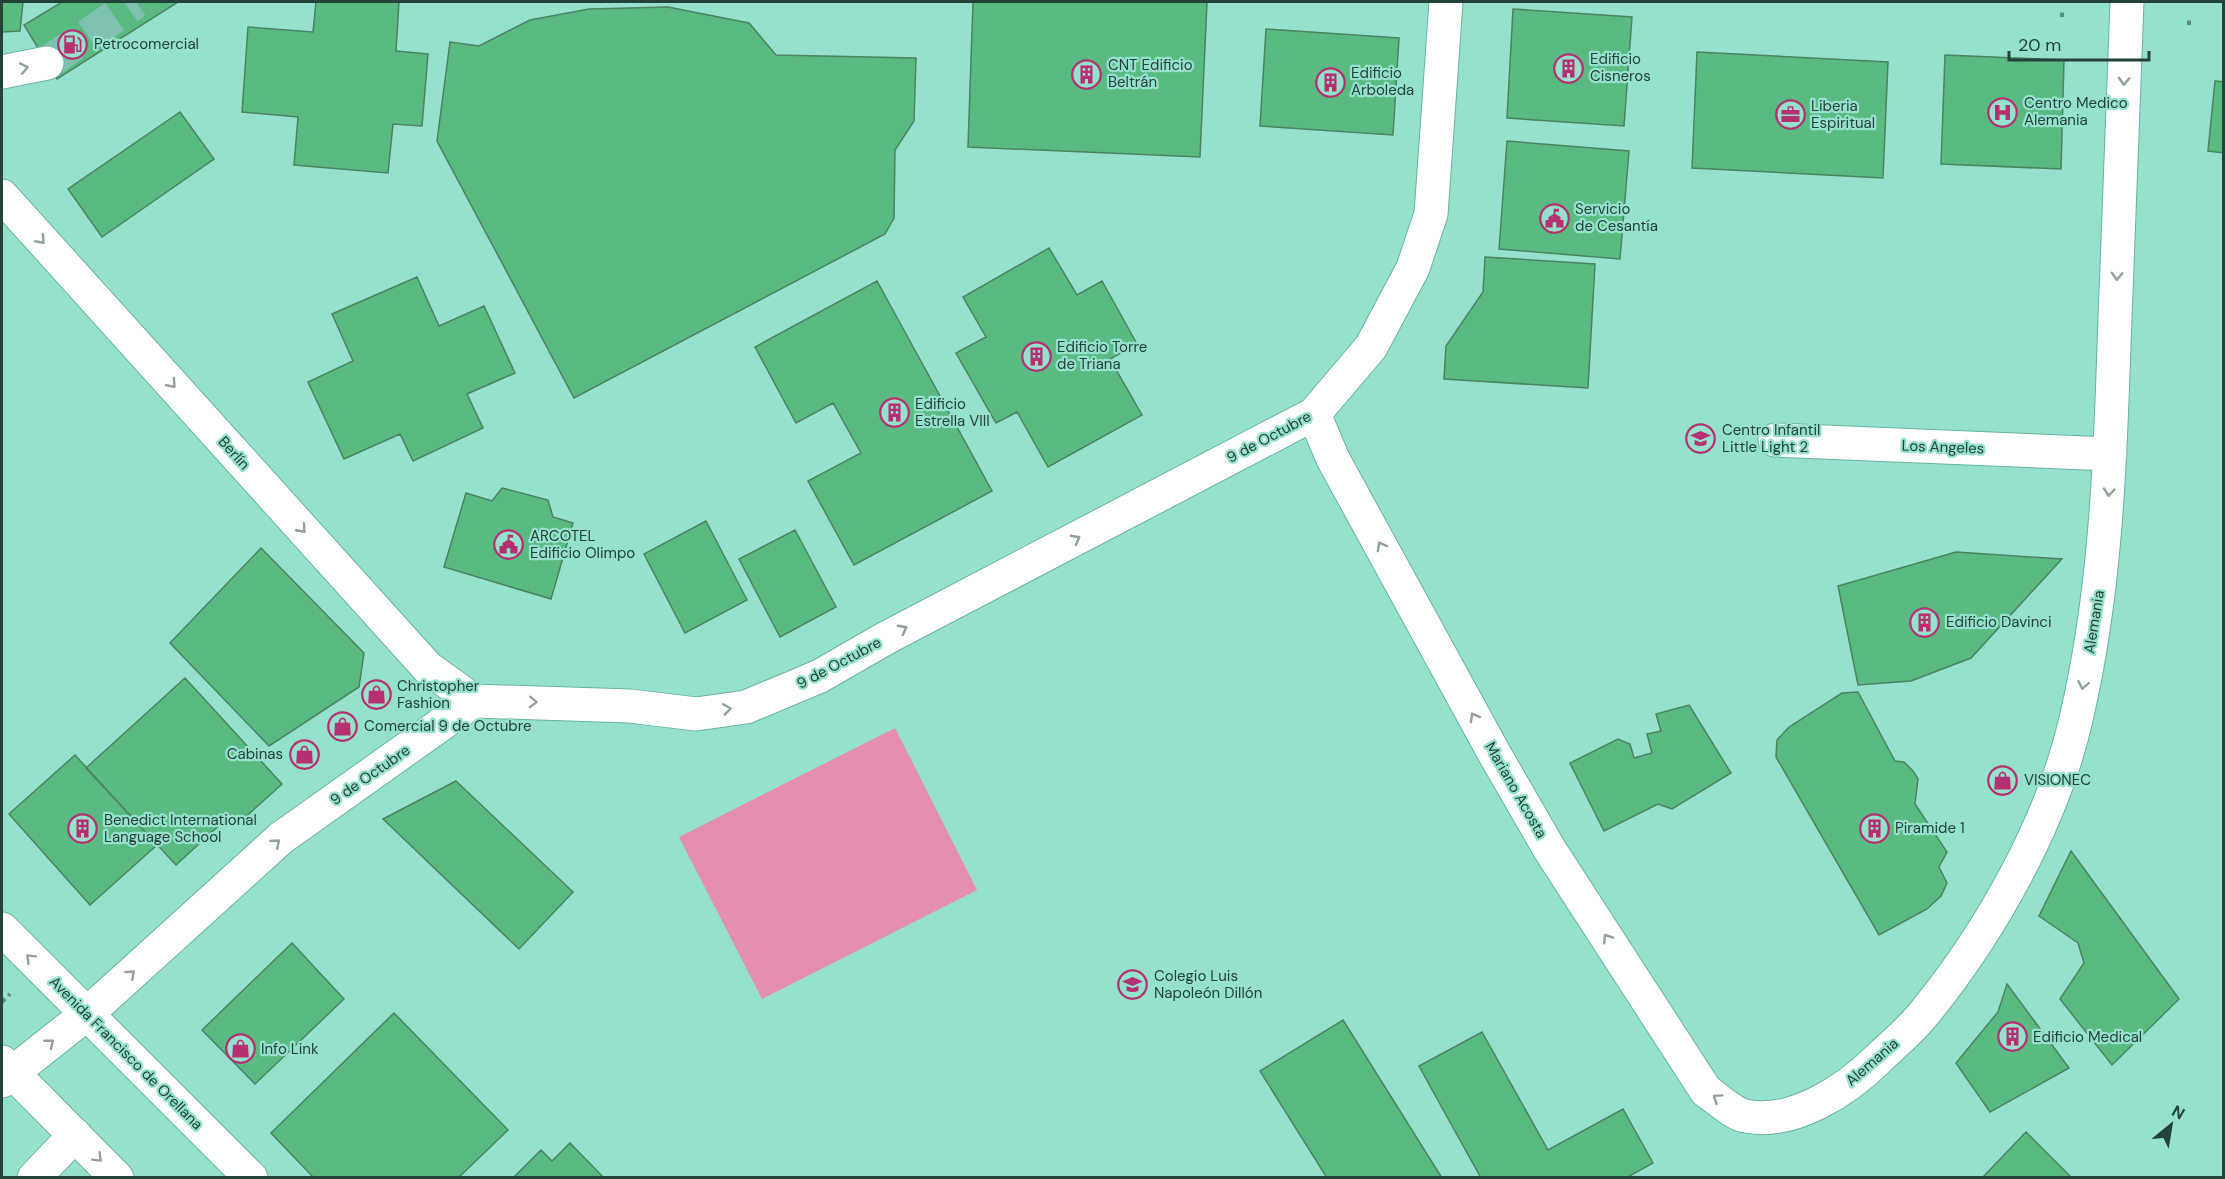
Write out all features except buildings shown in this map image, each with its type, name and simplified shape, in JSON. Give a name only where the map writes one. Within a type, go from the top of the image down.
[{"type":"street","name":"9 de Octubre","points":[[5,1072],[88,1013],[281,838],[474,701],[630,706],[696,714],[746,707],[820,676],[886,638],[1314,414],[1371,347],[1413,268],[1431,214],[1446,2]]},
{"type":"street","name":"Alemania","points":[[1770,1118],[1799,1110],[1830,1096],[1867,1070],[1925,1013],[1969,951],[2020,871],[2052,793],[2076,722],[2096,617],[2110,454],[2127,2]]},
{"type":"street","points":[[2,72],[47,63]]},
{"type":"street","name":"Berlín","points":[[2,196],[428,668],[474,701]]},
{"type":"street","name":"Mariano Acosta","points":[[1314,414],[1333,459],[1494,753],[1550,850],[1693,1071],[1706,1091],[1741,1115],[1770,1118]]},
{"type":"street","name":"Los Angeles","points":[[1775,440],[2110,454]]},
{"type":"street","name":"Avenida Francisco de Orellana","points":[[2,928],[251,1178]]},
{"type":"street","points":[[5,1072],[75,1135],[117,1178]]},
{"type":"street","points":[[34,1178],[75,1135]]},
{"type":"path","points":[[2062,9],[2062,17]]},
{"type":"path","points":[[2189,17],[2189,25]]},
{"type":"shaded area","points":[[895,728],[977,890],[762,999],[679,837]]},
{"type":"tunnel","points":[[47,63],[136,2]]},
{"type":"place","name":"Petrocomercial","points":[[73,44]]},
{"type":"place","name":"Edificio Cisneros","points":[[1569,68]]},
{"type":"place","name":"CNT Edificio Beltrán","points":[[1087,74]]},
{"type":"place","name":"Edificio Arboleda","points":[[1330,82]]},
{"type":"place","name":"Centro Medico Alemania","points":[[2003,112]]},
{"type":"place","name":"Liberia Espiritual","points":[[1790,115]]},
{"type":"place","name":"Servicio de Cesantía","points":[[1554,218]]},
{"type":"place","name":"Edificio Torre de Triana","points":[[1036,356]]},
{"type":"place","name":"Edificio Estrella VIII","points":[[894,413]]},
{"type":"place","name":"Centro Infantil Little Light 2","points":[[1701,439]]},
{"type":"place","name":"ARCOTEL Edificio Olimpo","points":[[509,545]]},
{"type":"place","name":"Edificio Davinci","points":[[1925,622]]},
{"type":"place","name":"Christopher Fashion","points":[[376,695]]},
{"type":"place","name":"Comercial 9 de Octubre","points":[[343,726]]},
{"type":"place","name":"Cabinas","points":[[304,754]]},
{"type":"place","name":"VISIONEC","points":[[2003,780]]},
{"type":"place","name":"Piramide 1","points":[[1874,828]]},
{"type":"place","name":"Benedict International Language School","points":[[83,829]]},
{"type":"place","name":"Colegio Luis Napoleón Dillón","points":[[1133,985]]},
{"type":"place","name":"Edificio Medical","points":[[2012,1037]]},
{"type":"place","name":"Info Link","points":[[240,1049]]}]
